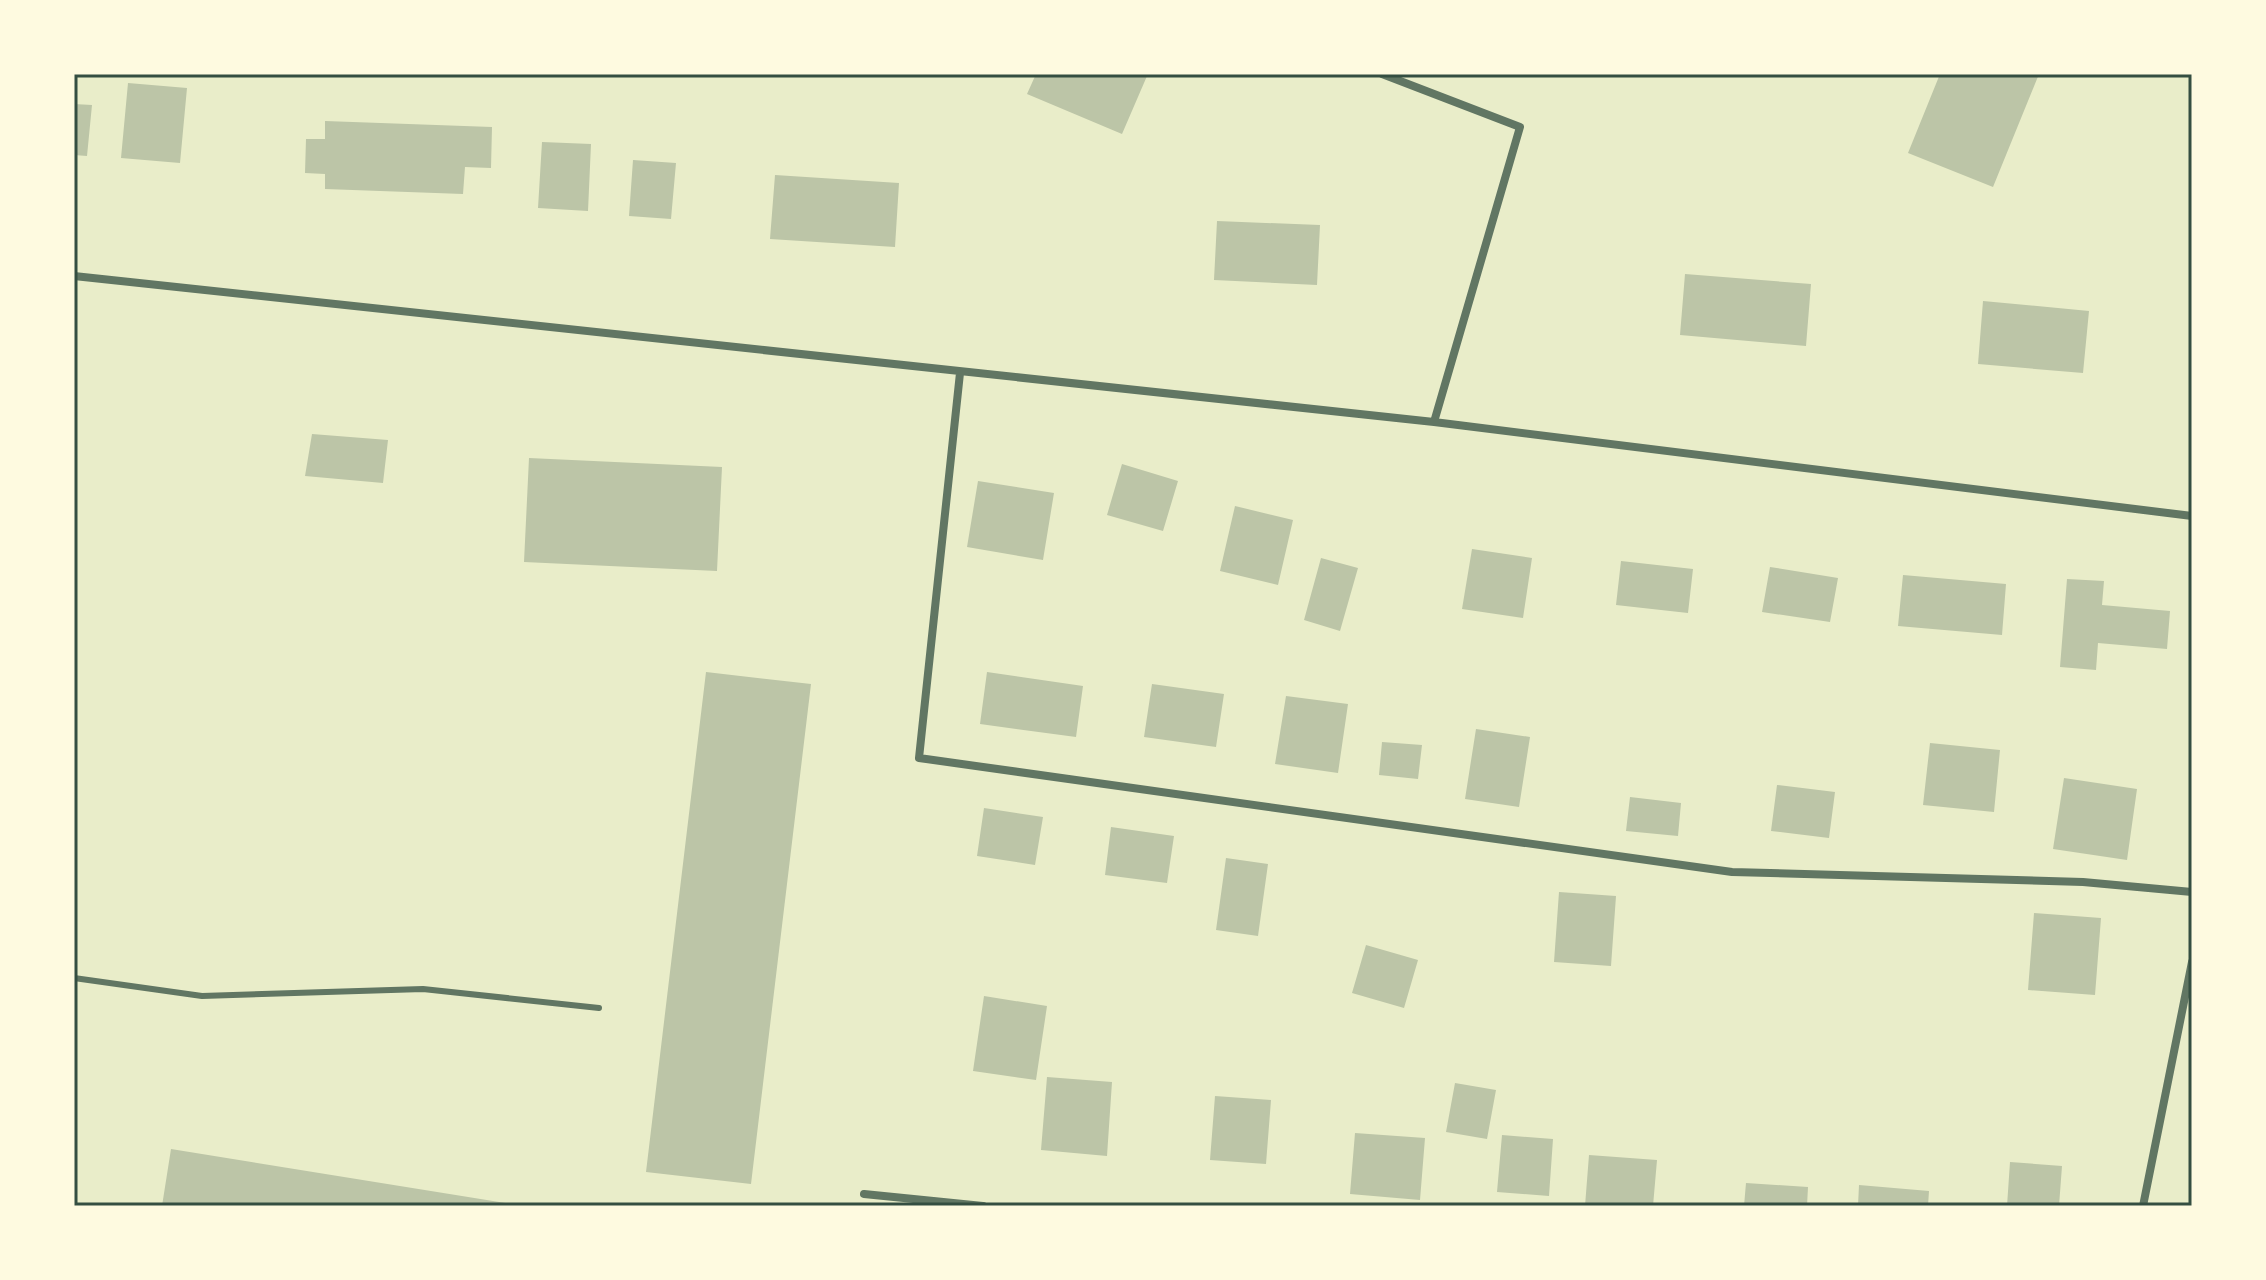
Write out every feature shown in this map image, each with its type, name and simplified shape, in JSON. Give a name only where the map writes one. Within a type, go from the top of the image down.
[{"type":"street","points":[[1382,74],[1520,127],[1434,422]]},
{"type":"street","points":[[74,276],[1434,422],[2192,516]]},
{"type":"street","points":[[960,373],[919,758],[1732,872],[2083,882],[2192,892]]},
{"type":"street","points":[[2143,1206],[2191,967]]},
{"type":"street","points":[[864,1194],[983,1206]]},
{"type":"lane","points":[[74,978],[202,996],[423,989],[599,1008]]},
{"type":"building","points":[[1036,74],[1147,76],[1122,134],[1027,94]]},
{"type":"building","points":[[1940,74],[2039,74],[1993,187],[1908,153]]},
{"type":"building","points":[[128,83],[187,88],[180,163],[121,158]]},
{"type":"building","points":[[74,104],[92,105],[87,156],[74,155]]},
{"type":"building","points":[[325,121],[492,127],[491,168],[465,167],[463,194],[325,189],[325,174],[305,173],[306,139],[325,139]]},
{"type":"building","points":[[542,142],[591,144],[588,211],[538,208]]},
{"type":"building","points":[[633,160],[676,163],[671,219],[629,216]]},
{"type":"building","points":[[775,175],[899,183],[895,247],[770,239]]},
{"type":"building","points":[[1217,221],[1320,225],[1317,285],[1214,280]]},
{"type":"building","points":[[1685,274],[1811,284],[1806,346],[1680,335]]},
{"type":"building","points":[[1983,301],[2089,311],[2083,373],[1978,364]]},
{"type":"building","points":[[312,434],[388,440],[383,483],[305,476]]},
{"type":"building","points":[[529,458],[722,467],[717,571],[524,562]]},
{"type":"building","points":[[1122,464],[1178,481],[1163,531],[1107,515]]},
{"type":"building","points":[[978,481],[1054,493],[1043,560],[967,547]]},
{"type":"building","points":[[1235,506],[1293,520],[1278,585],[1220,571]]},
{"type":"building","points":[[1472,549],[1532,558],[1523,618],[1462,609]]},
{"type":"building","points":[[1321,558],[1358,568],[1340,631],[1304,620]]},
{"type":"building","points":[[1621,561],[1693,569],[1688,613],[1616,605]]},
{"type":"building","points":[[1770,567],[1838,578],[1830,622],[1762,612]]},
{"type":"building","points":[[1903,575],[2006,584],[2002,635],[1898,626]]},
{"type":"building","points":[[2067,579],[2104,581],[2102,605],[2170,611],[2167,649],[2098,643],[2096,670],[2060,667]]},
{"type":"building","points":[[706,672],[811,684],[751,1184],[646,1172]]},
{"type":"building","points":[[987,672],[1083,686],[1076,737],[980,724]]},
{"type":"building","points":[[1152,684],[1224,694],[1216,747],[1144,737]]},
{"type":"building","points":[[1286,696],[1348,704],[1338,773],[1275,764]]},
{"type":"building","points":[[1476,729],[1530,737],[1519,807],[1465,799]]},
{"type":"building","points":[[1382,742],[1422,745],[1418,779],[1379,775]]},
{"type":"building","points":[[1930,743],[2000,750],[1994,812],[1923,805]]},
{"type":"building","points":[[2064,778],[2137,789],[2127,860],[2053,849]]},
{"type":"building","points":[[1777,785],[1835,792],[1829,838],[1771,831]]},
{"type":"building","points":[[1630,797],[1681,803],[1678,836],[1626,831]]},
{"type":"building","points":[[984,808],[1043,817],[1035,865],[977,856]]},
{"type":"building","points":[[1111,827],[1174,836],[1167,883],[1105,875]]},
{"type":"building","points":[[1226,858],[1268,864],[1258,936],[1216,930]]},
{"type":"building","points":[[1559,892],[1616,896],[1611,966],[1554,962]]},
{"type":"building","points":[[2034,913],[2101,918],[2095,995],[2028,990]]},
{"type":"building","points":[[1366,945],[1418,960],[1404,1008],[1352,993]]},
{"type":"building","points":[[984,996],[1047,1006],[1036,1080],[973,1071]]},
{"type":"building","points":[[1047,1077],[1112,1082],[1107,1156],[1041,1150]]},
{"type":"building","points":[[1455,1083],[1496,1090],[1487,1139],[1446,1132]]},
{"type":"building","points":[[1215,1096],[1271,1100],[1266,1164],[1210,1160]]},
{"type":"building","points":[[1355,1133],[1425,1138],[1420,1200],[1350,1194]]},
{"type":"building","points":[[1502,1135],[1553,1139],[1549,1196],[1497,1192]]},
{"type":"building","points":[[171,1149],[511,1204],[511,1206],[162,1206]]},
{"type":"building","points":[[1589,1155],[1657,1160],[1653,1206],[1585,1206]]},
{"type":"building","points":[[2010,1162],[2062,1166],[2059,1206],[2007,1206]]},
{"type":"building","points":[[1746,1183],[1808,1187],[1807,1206],[1744,1206]]},
{"type":"building","points":[[1859,1185],[1929,1191],[1928,1206],[1858,1206]]}]
